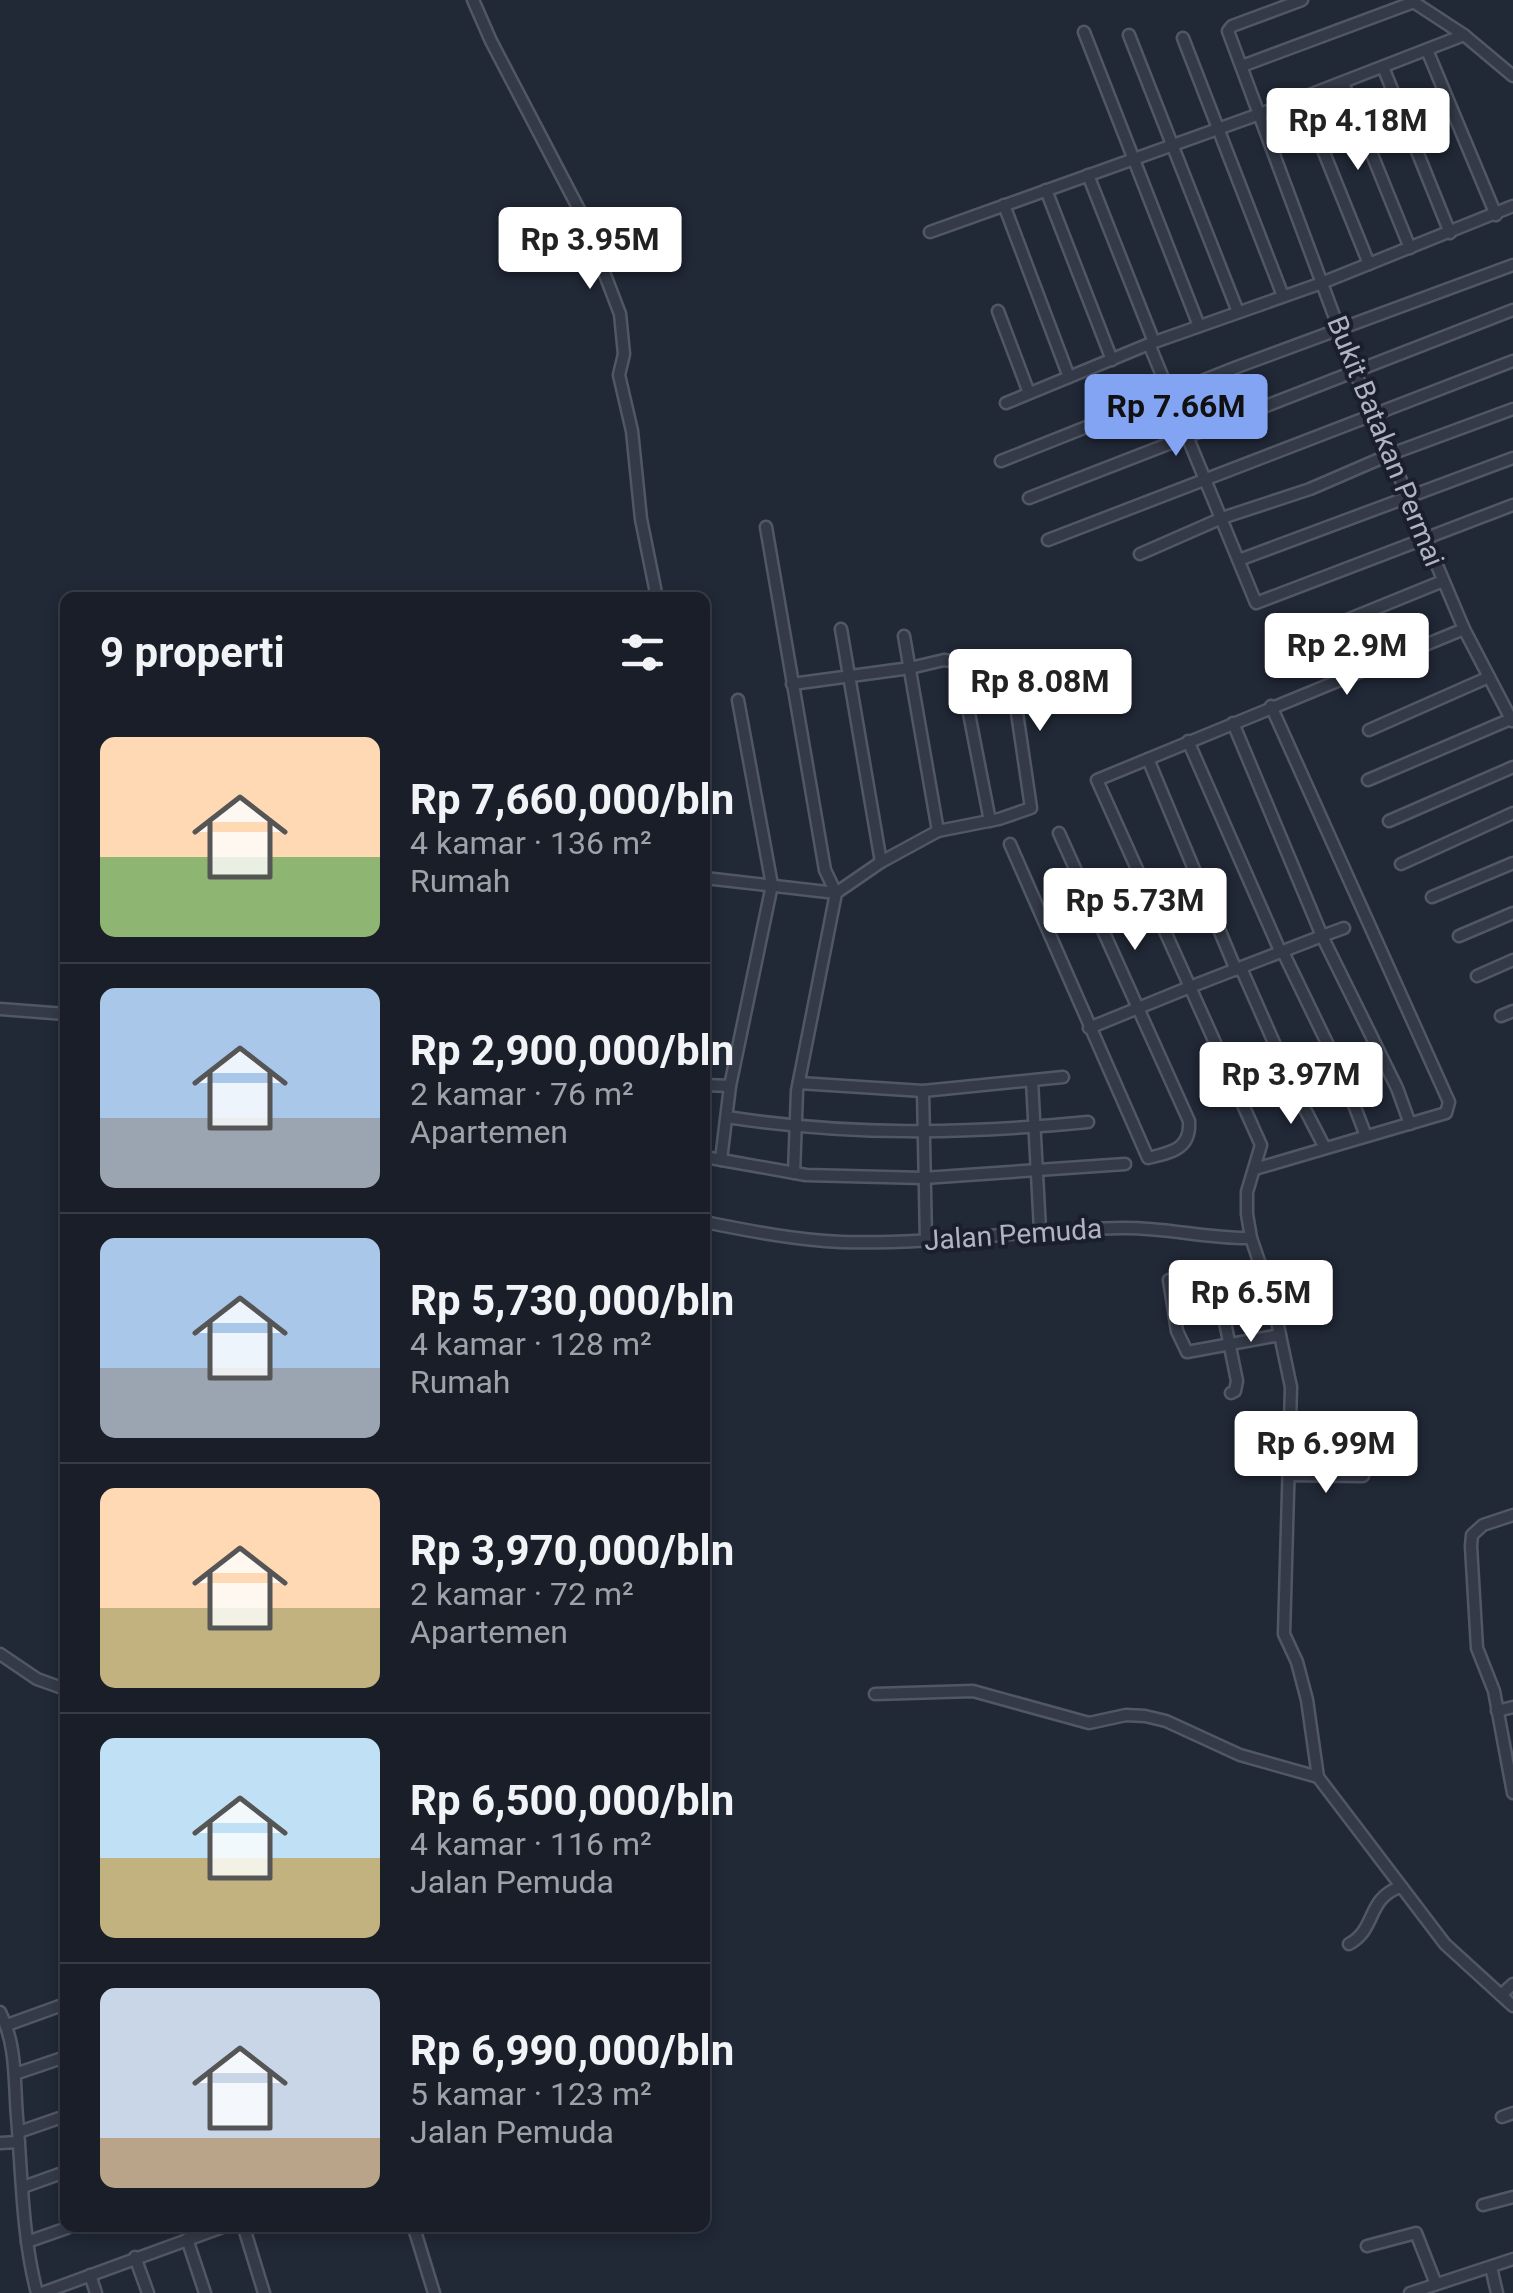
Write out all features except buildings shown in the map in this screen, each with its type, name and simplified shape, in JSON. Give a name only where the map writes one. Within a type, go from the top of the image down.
[{"type":"street","points":[[473,0],[583,217],[620,314],[624,354],[619,374],[632,431],[641,519],[656,592]]},
{"type":"street","name":"Bukit Batakan Permai","points":[[1302,0],[1228,29],[1355,372],[1464,629],[1512,722]]},
{"type":"street","points":[[1242,66],[1412,1],[1464,35],[1513,76]]},
{"type":"street","points":[[1084,32],[1199,326]]},
{"type":"street","points":[[1129,34],[1238,312]]},
{"type":"street","points":[[930,232],[1260,114],[1464,35]]},
{"type":"street","points":[[1184,38],[1282,296]]},
{"type":"street","points":[[1427,50],[1496,215]]},
{"type":"street","points":[[1383,67],[1450,232]]},
{"type":"street","points":[[1343,82],[1410,248]]},
{"type":"street","points":[[1302,98],[1369,264]]},
{"type":"street","points":[[1088,175],[1256,602],[1513,505]]},
{"type":"street","points":[[1046,190],[1112,360]]},
{"type":"street","points":[[1004,205],[1069,377]]},
{"type":"street","points":[[1006,403],[1151,343],[1324,282],[1513,206]]},
{"type":"street","points":[[1000,461],[1513,265]]},
{"type":"street","points":[[998,310],[1030,393]]},
{"type":"street","points":[[1029,498],[1513,310]]},
{"type":"street","points":[[1048,540],[1513,362]]},
{"type":"street","points":[[1140,554],[1222,518],[1513,409]]},
{"type":"street","points":[[1239,560],[1513,458]]},
{"type":"street","points":[[766,528],[825,870],[836,892],[798,1083],[794,1173]]},
{"type":"street","points":[[1320,631],[1443,581]]},
{"type":"street","points":[[841,629],[881,862]]},
{"type":"street","points":[[1464,629],[1097,780],[1261,1145],[1247,1192],[1251,1238],[1273,1302],[1291,1386],[1284,1634],[1306,1700],[1318,1776],[1445,1944],[1513,2006]]},
{"type":"street","points":[[904,636],[938,831]]},
{"type":"street","points":[[792,684],[952,660],[962,666],[990,821]]},
{"type":"street","points":[[710,879],[836,892],[938,831],[1032,808],[1010,665]]},
{"type":"street","points":[[1369,730],[1489,678]]},
{"type":"street","points":[[721,1160],[730,1086],[772,886],[738,700]]},
{"type":"street","points":[[1254,1169],[1446,1113],[1449,1102],[1271,706]]},
{"type":"street","points":[[1233,722],[1322,936],[1397,1088],[1410,1124]]},
{"type":"street","points":[[1368,780],[1512,722]]},
{"type":"street","points":[[1188,742],[1282,953],[1343,1076],[1366,1136]]},
{"type":"street","points":[[1148,760],[1238,969],[1325,1148]]},
{"type":"street","points":[[1389,821],[1513,767]]},
{"type":"street","points":[[1402,864],[1513,813]]},
{"type":"street","points":[[1010,844],[1148,1158],[1181,1148],[1190,1135],[1189,1121],[1058,833]]},
{"type":"street","points":[[1432,897],[1513,863]]},
{"type":"street","points":[[1459,936],[1513,913]]},
{"type":"street","points":[[1088,1028],[1344,928]]},
{"type":"street","points":[[1477,976],[1513,960]]},
{"type":"street","points":[[0,1009],[60,1014]]},
{"type":"street","points":[[1501,1016],[1513,1011]]},
{"type":"street","points":[[798,1083],[923,1091],[1063,1077]]},
{"type":"street","points":[[1032,1080],[1040,1230]]},
{"type":"street","points":[[710,1085],[730,1086]]},
{"type":"street","points":[[923,1091],[926,1241]]},
{"type":"street","points":[[727,1117],[795,1128],[923,1134],[1088,1122]]},
{"type":"street","points":[[710,1158],[794,1173],[924,1178],[1126,1164]]},
{"type":"street","name":"Jalan Pemuda","points":[[710,1223],[838,1242],[926,1241],[1040,1230],[1128,1228],[1222,1239],[1251,1238]]},
{"type":"street","points":[[1216,1278],[1237,1381],[1231,1393]]},
{"type":"street","points":[[1169,1280],[1177,1331],[1186,1352],[1280,1335]]},
{"type":"street","points":[[1289,1475],[1362,1476]]},
{"type":"street","points":[[1513,1515],[1483,1525],[1472,1535],[1477,1648],[1494,1691],[1513,1793]]},
{"type":"street","points":[[0,1654],[36,1679],[60,1687]]},
{"type":"street","points":[[874,1694],[973,1691],[1088,1723],[1145,1716],[1166,1721],[1240,1755],[1318,1776]]},
{"type":"street","points":[[1497,1711],[1513,1707]]},
{"type":"street","points":[[1349,1944],[1364,1932],[1380,1898],[1400,1887]]},
{"type":"street","points":[[1500,1995],[1513,1984]]},
{"type":"street","points":[[6,2025],[60,2006]]},
{"type":"street","points":[[0,2012],[15,2074],[27,2242],[40,2293],[209,2232]]},
{"type":"street","points":[[15,2074],[60,2059]]},
{"type":"street","points":[[0,2143],[60,2118]]},
{"type":"street","points":[[22,2187],[60,2174]]},
{"type":"street","points":[[1483,2205],[1513,2196]]},
{"type":"street","points":[[27,2242],[60,2230]]},
{"type":"street","points":[[245,2232],[264,2293]]},
{"type":"street","points":[[415,2232],[432,2292]]},
{"type":"street","points":[[1367,2246],[1416,2233],[1436,2284]]},
{"type":"street","points":[[187,2240],[205,2293]]},
{"type":"street","points":[[135,2257],[148,2293]]},
{"type":"street","points":[[1410,2293],[1513,2259]]},
{"type":"street","points":[[1490,2266],[1497,2293]]},
{"type":"street","points":[[90,2276],[96,2293]]}]
